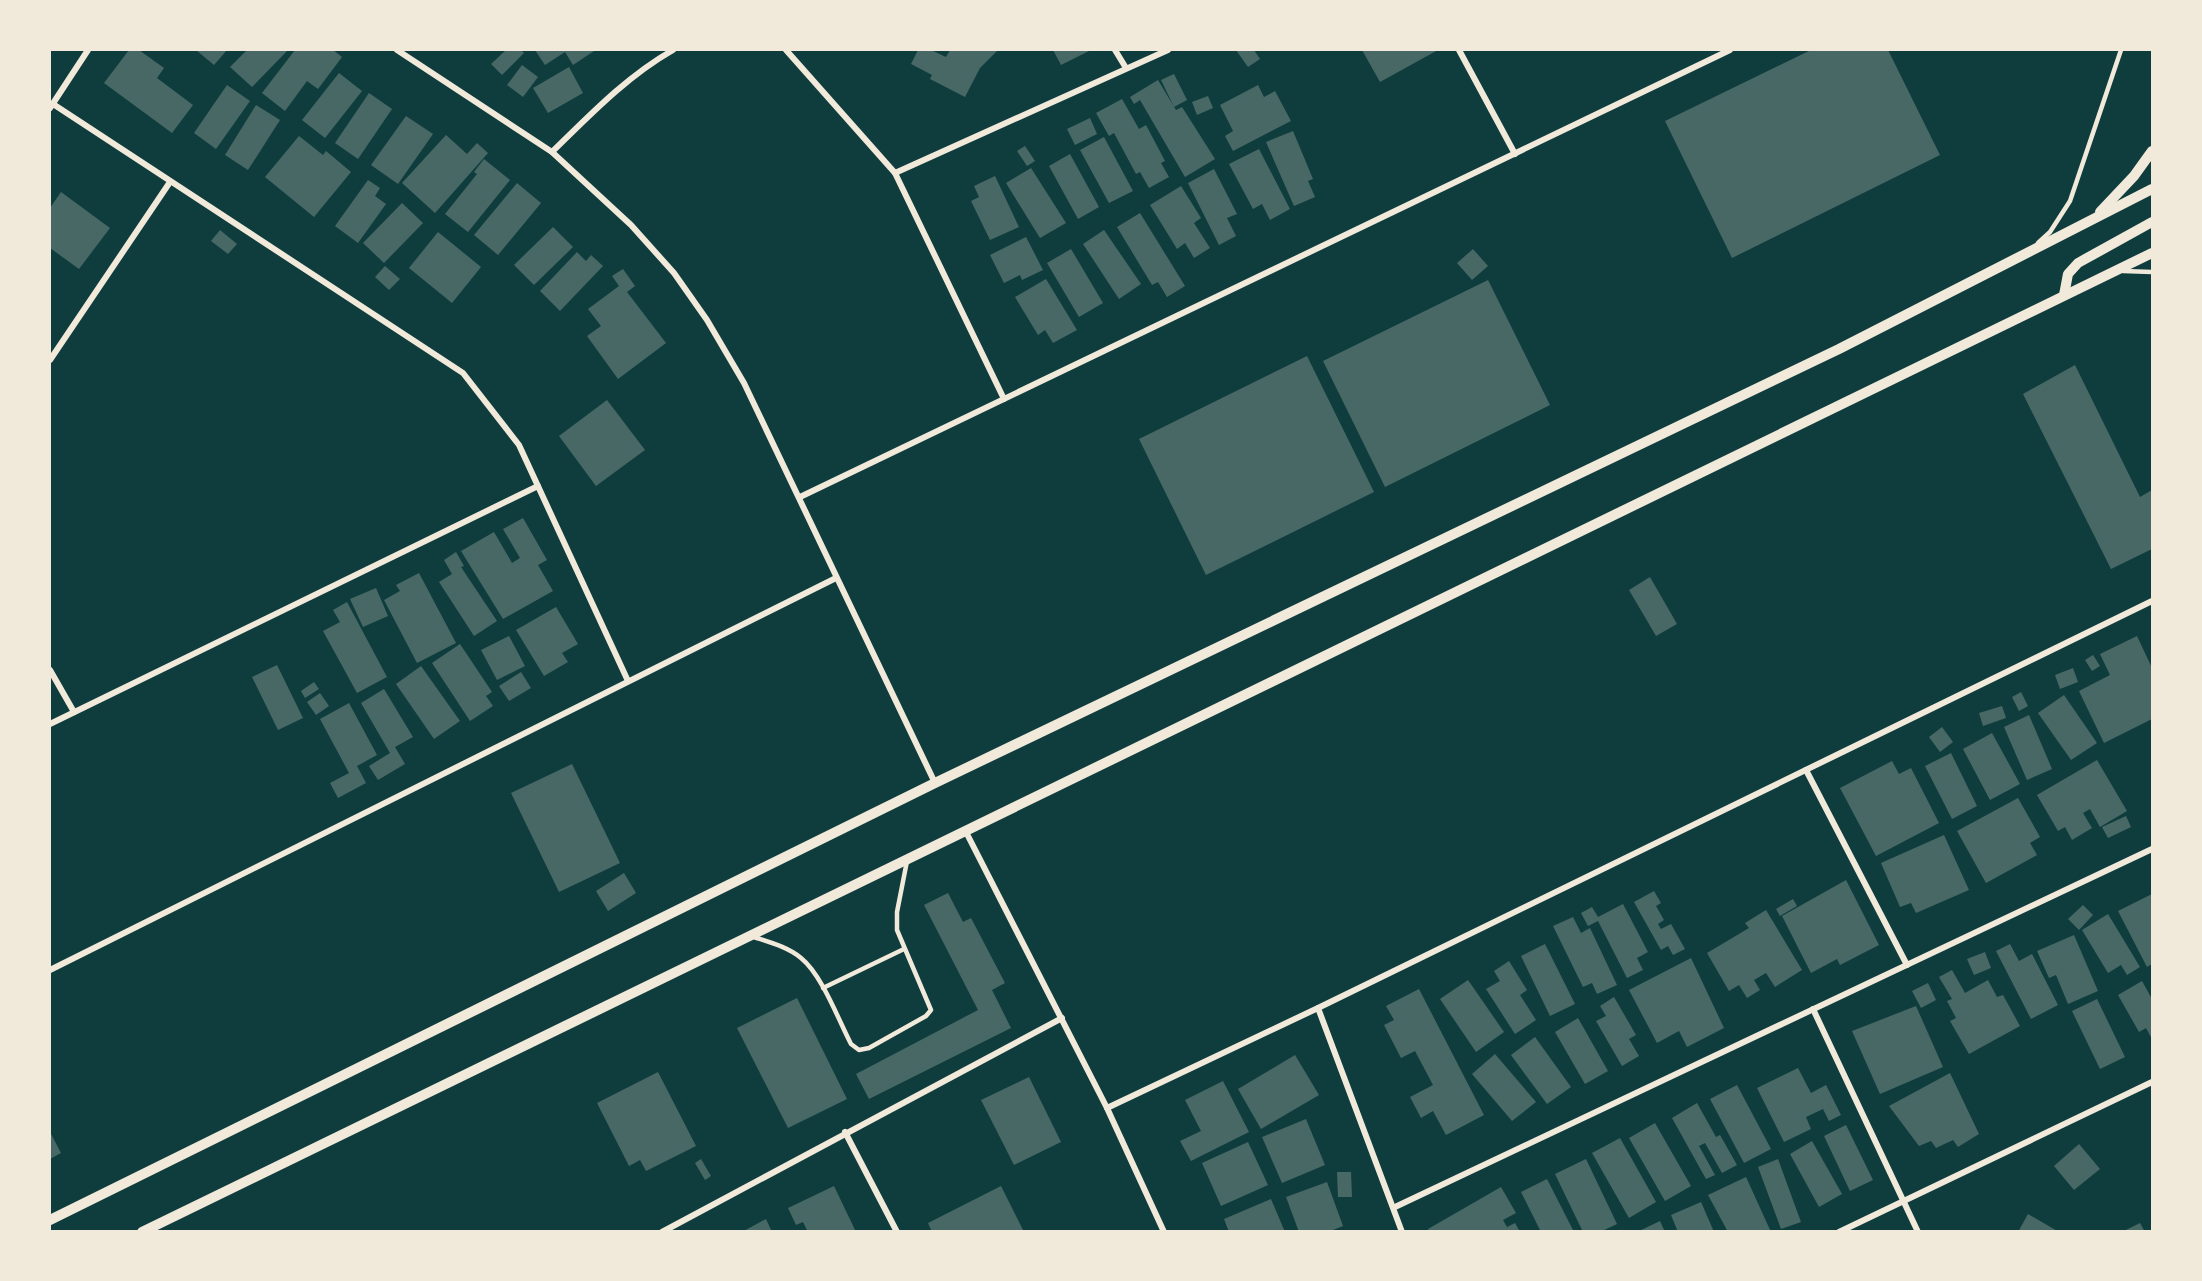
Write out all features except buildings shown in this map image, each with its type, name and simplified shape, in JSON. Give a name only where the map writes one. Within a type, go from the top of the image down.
[{"type":"street","points":[[88,50],[51,106],[463,373],[519,445],[628,681]]},
{"type":"street","points":[[397,50],[552,152],[631,225],[675,273],[707,320],[744,383],[935,783]]},
{"type":"street","points":[[552,152],[647,64],[673,50]]},
{"type":"street","points":[[786,50],[895,173],[1004,399]]},
{"type":"street","points":[[1115,50],[1126,68]]},
{"type":"street","points":[[895,173],[1168,50]]},
{"type":"street","points":[[1459,50],[1515,154]]},
{"type":"street","points":[[800,497],[1730,50]]},
{"type":"street","points":[[2092,219],[2134,176],[2152,151]]},
{"type":"street","points":[[50,360],[170,182]]},
{"type":"street","points":[[50,1220],[935,783],[1828,354],[2152,189]]},
{"type":"street","points":[[2064,295],[2068,274],[2078,263],[2152,222]]},
{"type":"street","points":[[142,1232],[2152,253]]},
{"type":"street","points":[[50,724],[538,486]]},
{"type":"street","points":[[50,970],[836,578]]},
{"type":"street","points":[[1107,1108],[1318,1008],[2152,601]]},
{"type":"street","points":[[50,670],[74,712]]},
{"type":"street","points":[[1806,770],[1907,965]]},
{"type":"street","points":[[966,832],[1107,1108],[1164,1232]]},
{"type":"street","points":[[1395,1207],[2152,849]]},
{"type":"street","points":[[1318,1008],[1395,1207],[1402,1232]]},
{"type":"street","points":[[1813,1009],[1918,1232]]},
{"type":"street","points":[[662,1232],[845,1132],[1062,1018]]},
{"type":"street","points":[[1839,1232],[1903,1199],[2152,1082]]},
{"type":"street","points":[[845,1132],[897,1232]]},
{"type":"lane","points":[[2030,251],[2050,232],[2070,201],[2121,50]]},
{"type":"lane","points":[[2108,274],[2128,270],[2152,272]]},
{"type":"lane","points":[[751,936],[784,948],[802,959],[823,988],[851,1044],[859,1050],[869,1048],[926,1016],[931,1010],[897,930],[897,912],[908,860]]},
{"type":"lane","points":[[823,988],[904,949]]}]
